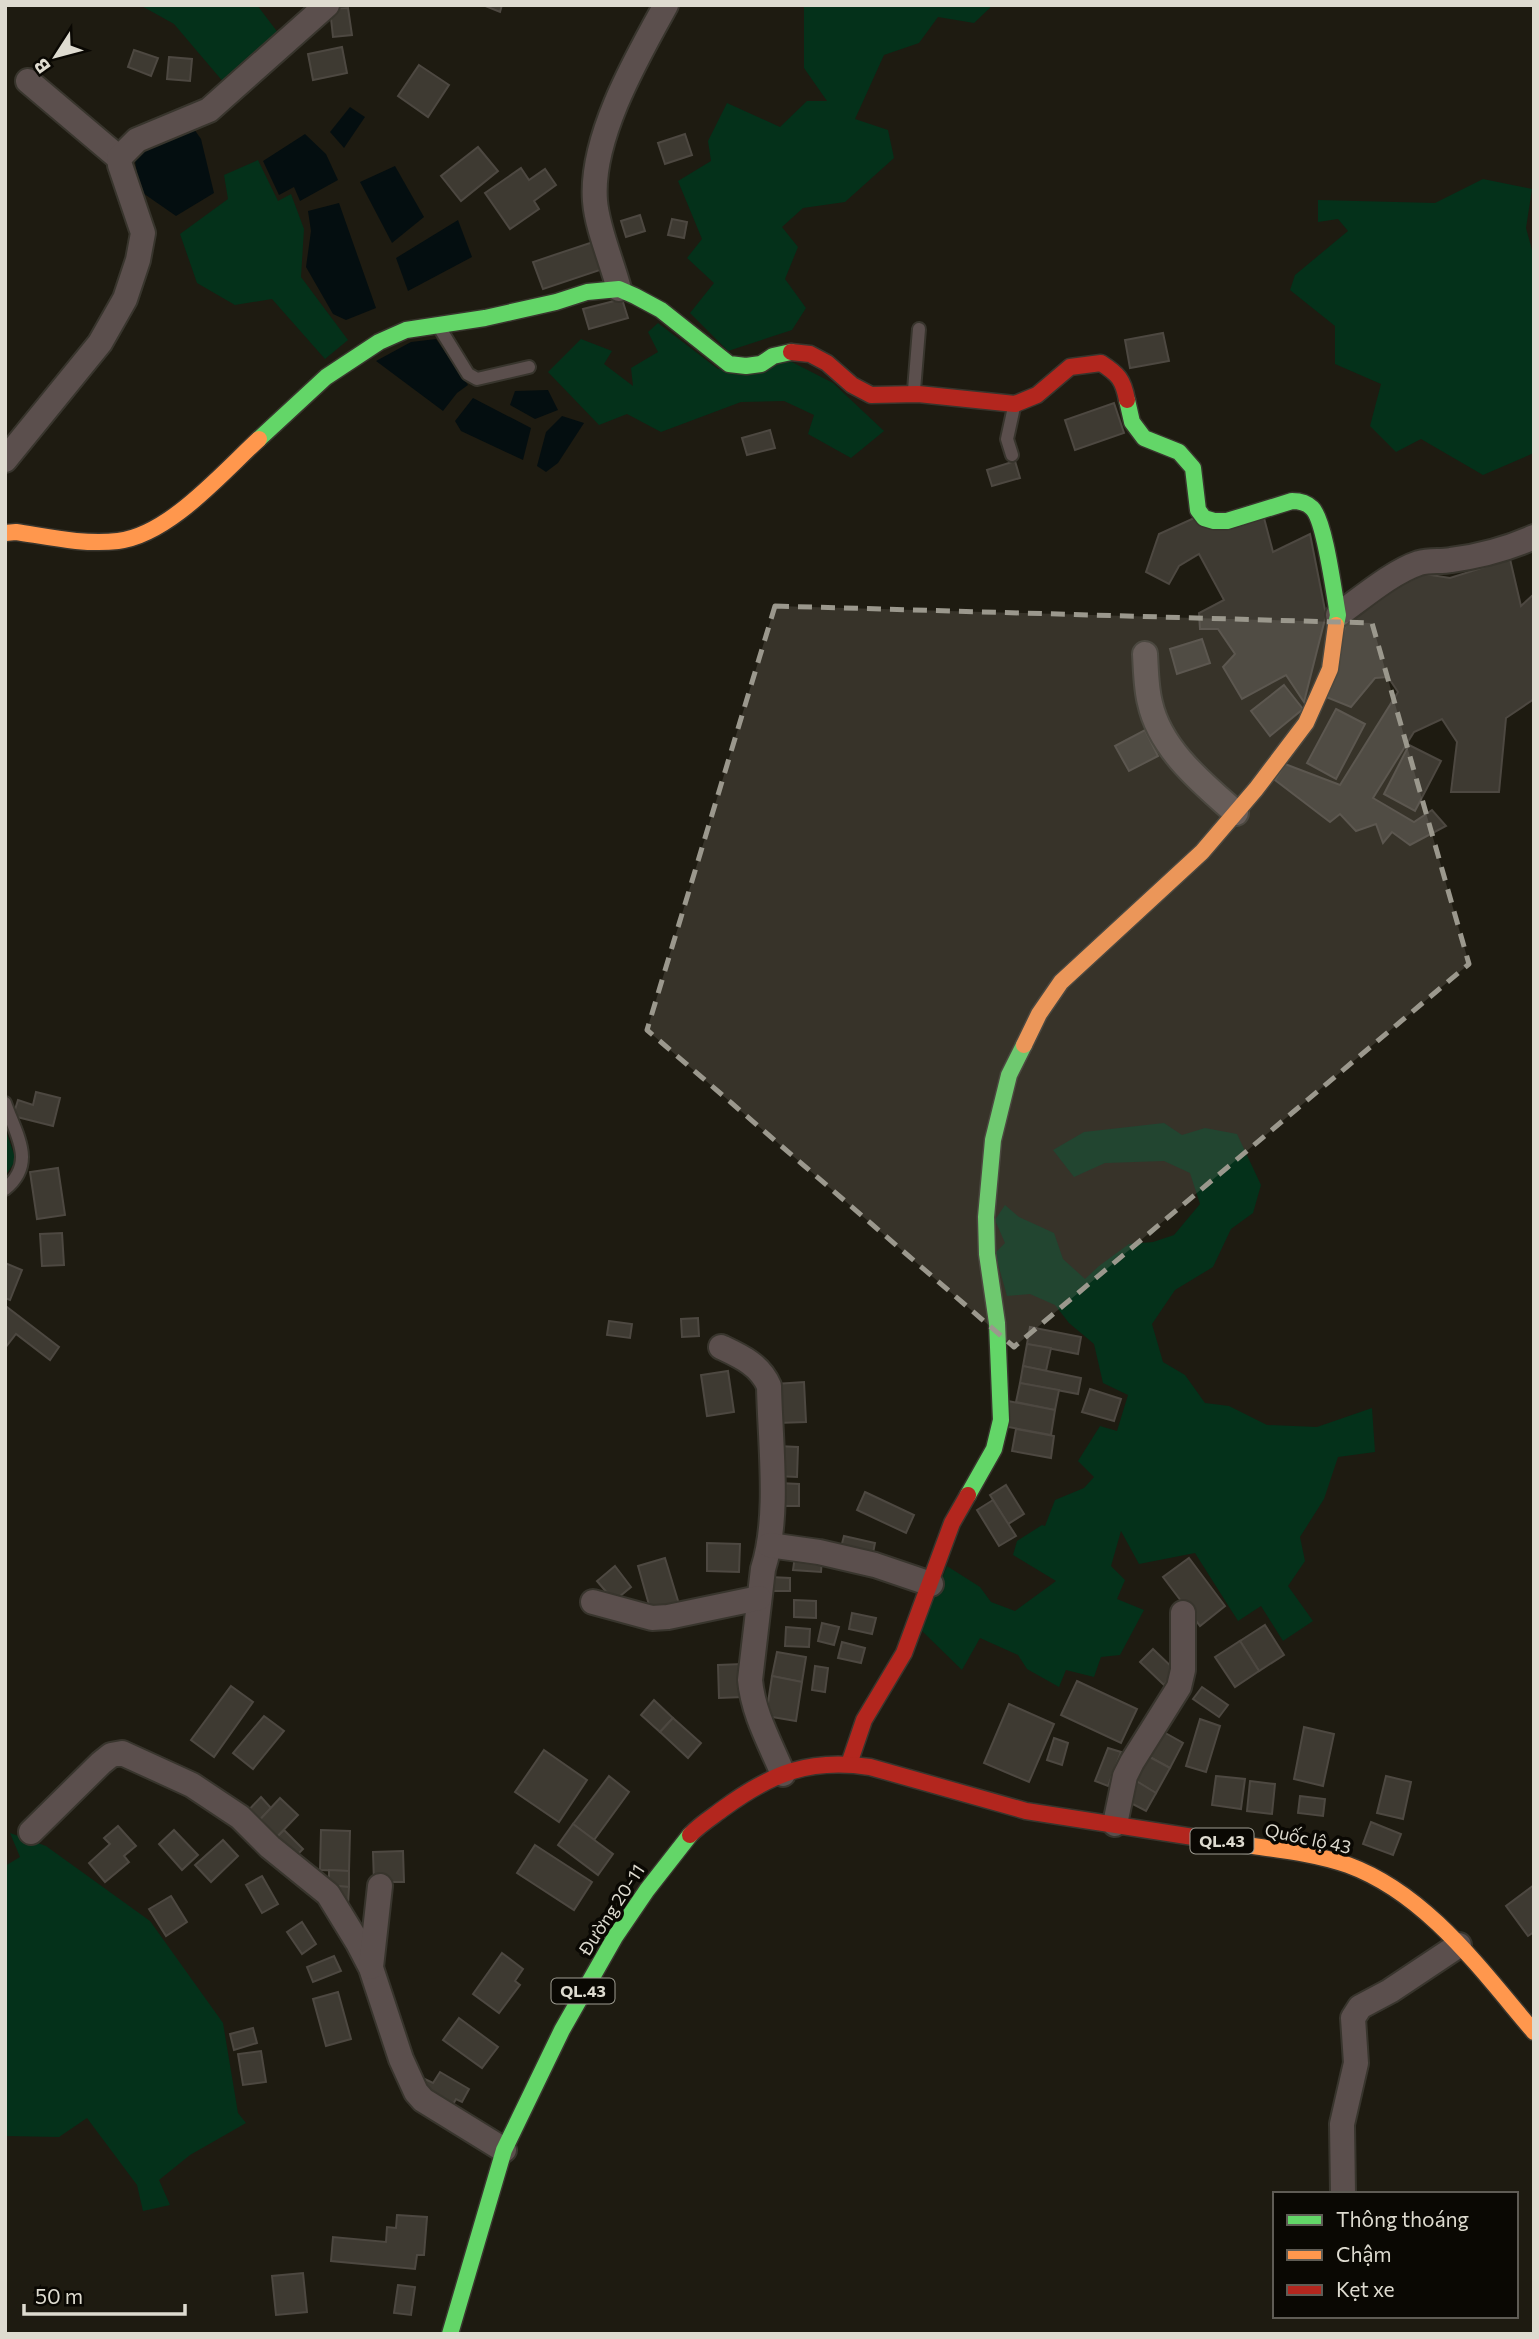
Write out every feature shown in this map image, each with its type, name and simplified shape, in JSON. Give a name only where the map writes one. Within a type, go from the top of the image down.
[{"type":"main road","points":[[5,533],[16,532],[88,542],[138,537],[177,515],[326,377],[354,356],[405,330],[485,318],[587,292],[619,289],[661,310],[730,364],[761,364],[773,356],[789,352],[810,354],[827,363],[852,385],[871,394],[914,394],[1015,404],[1037,395],[1070,367],[1101,363],[1124,383],[1132,422],[1144,438],[1179,452],[1193,468],[1198,510],[1204,517],[1214,521],[1227,521],[1292,501],[1300,501],[1314,509],[1323,533],[1338,615],[1331,669],[1306,723],[1202,852],[1061,982],[1039,1014],[1009,1075],[993,1140],[987,1254],[997,1324],[1001,1420],[994,1450],[952,1523],[904,1653],[864,1720],[849,1764]]},
{"type":"main road","name":"Đường 20-11","points":[[450,2334],[504,2150],[562,2030],[615,1937],[647,1890],[692,1832],[747,1791],[783,1773],[806,1766],[849,1764]]},
{"type":"main road","name":"Quốc lộ 43","points":[[849,1764],[889,1771],[1026,1811],[1311,1856],[1350,1866],[1409,1898],[1433,1918],[1534,2032]]},
{"type":"street","points":[[119,158],[137,141],[209,110],[327,5]]},
{"type":"street","points":[[619,289],[597,213],[594,181],[596,161],[626,84],[666,5]]},
{"type":"street","points":[[5,460],[100,343],[125,299],[138,260],[143,233],[119,158],[28,81]]},
{"type":"street","points":[[1338,615],[1408,568],[1424,562],[1483,555],[1534,537]]},
{"type":"street","points":[[1144,654],[1150,703],[1156,722],[1168,743],[1205,786],[1236,813]]},
{"type":"street","points":[[721,1347],[748,1360],[765,1376],[769,1387],[772,1517],[759,1598],[751,1680],[752,1697],[783,1773]]},
{"type":"street","points":[[769,1545],[819,1552],[874,1565],[931,1584]]},
{"type":"street","points":[[593,1602],[652,1618],[668,1618],[759,1598]]},
{"type":"street","points":[[1115,1824],[1125,1776],[1179,1687],[1183,1670],[1183,1614]]},
{"type":"street","points":[[31,1832],[101,1763],[111,1755],[122,1753],[192,1786],[240,1817],[270,1847],[328,1894],[371,1968],[401,2059],[416,2092],[431,2106],[504,2150]]},
{"type":"street","points":[[371,1968],[380,1886]]},
{"type":"street","points":[[1343,2192],[1342,2124],[1356,2063],[1353,2018],[1360,2007],[1390,1991],[1459,1945]]},
{"type":"lane","points":[[438,324],[468,374],[477,379],[529,367]]},
{"type":"lane","points":[[914,394],[919,329]]},
{"type":"lane","points":[[1012,455],[1007,439],[1015,404]]},
{"type":"lane","points":[[5,1102],[24,1159],[21,1171],[5,1189]]},
{"type":"highlighted area","points":[[775,606],[1372,623],[1469,964],[1014,1347],[647,1030]]},
{"type":"green space","points":[[140,5],[257,5],[279,34],[225,84],[174,24]]},
{"type":"green space","points":[[804,5],[993,5],[974,23],[938,17],[919,43],[884,55],[855,119],[888,130],[894,158],[845,202],[803,208],[782,227],[798,247],[785,279],[806,308],[792,330],[728,351],[690,313],[714,283],[687,258],[702,239],[678,181],[711,161],[708,141],[727,103],[780,127],[807,101],[827,101],[804,68]]},
{"type":"green space","points":[[258,160],[278,201],[291,194],[304,229],[301,277],[348,340],[325,359],[272,299],[235,305],[197,283],[180,234],[228,199],[224,175]]},
{"type":"green space","points":[[1483,179],[1532,189],[1526,228],[1534,257],[1534,453],[1483,475],[1421,439],[1396,452],[1370,426],[1381,384],[1335,364],[1335,326],[1290,290],[1295,275],[1348,231],[1338,219],[1318,222],[1318,200],[1435,203]]},
{"type":"green space","points":[[658,323],[718,369],[790,361],[833,383],[884,431],[851,458],[808,434],[814,415],[784,401],[741,402],[661,432],[627,414],[599,425],[548,372],[581,339],[612,351],[604,364],[633,386],[631,368],[658,352],[648,332]]},
{"type":"green space","points":[[1164,1123],[1182,1135],[1205,1128],[1237,1134],[1261,1185],[1253,1213],[1231,1229],[1213,1267],[1175,1290],[1152,1324],[1163,1362],[1185,1375],[1205,1403],[1229,1406],[1267,1425],[1317,1427],[1372,1408],[1375,1452],[1338,1457],[1324,1499],[1300,1537],[1305,1561],[1288,1586],[1313,1621],[1283,1641],[1261,1606],[1238,1621],[1195,1553],[1139,1564],[1121,1531],[1111,1566],[1125,1580],[1117,1599],[1144,1610],[1120,1655],[1101,1657],[1094,1677],[1066,1670],[1059,1687],[1027,1669],[1018,1655],[980,1638],[962,1670],[921,1630],[947,1566],[980,1587],[991,1602],[1015,1611],[1056,1581],[1013,1555],[1017,1541],[1042,1525],[1045,1526],[1055,1500],[1084,1488],[1094,1477],[1078,1461],[1100,1426],[1117,1431],[1128,1395],[1103,1383],[1094,1344],[1069,1323],[1055,1305],[1030,1294],[1007,1296],[995,1253],[1005,1243],[995,1220],[1005,1205],[1019,1217],[1054,1233],[1063,1259],[1085,1279],[1129,1244],[1153,1242],[1174,1235],[1200,1204],[1190,1173],[1164,1161],[1105,1163],[1074,1177],[1053,1150],[1084,1132]]},
{"type":"green space","points":[[5,1128],[16,1160],[5,1176]]},
{"type":"green space","points":[[10,1833],[46,1846],[150,1921],[223,2023],[238,2113],[246,2123],[190,2155],[159,2180],[170,2205],[143,2211],[137,2185],[87,2118],[59,2137],[5,2136],[5,1866],[20,1857]]},
{"type":"shaded area","points":[[350,107],[365,117],[344,148],[330,132]]},
{"type":"shaded area","points":[[194,129],[201,139],[214,193],[176,216],[140,191],[135,161],[154,140]]},
{"type":"shaded area","points":[[305,134],[326,154],[338,180],[300,201],[294,187],[279,195],[263,161]]},
{"type":"shaded area","points":[[395,166],[424,217],[392,243],[360,182]]},
{"type":"shaded area","points":[[339,203],[376,308],[346,320],[333,314],[306,267],[311,231],[308,211]]},
{"type":"shaded area","points":[[458,220],[472,257],[408,291],[396,258]]},
{"type":"shaded area","points":[[436,339],[468,385],[457,393],[443,411],[376,361],[411,342]]},
{"type":"shaded area","points":[[548,390],[558,410],[535,419],[510,405],[515,391]]},
{"type":"shaded area","points":[[473,398],[531,428],[523,460],[461,431],[455,421]]},
{"type":"shaded area","points":[[562,416],[584,423],[558,463],[546,472],[537,466],[546,432]]},
{"type":"building","points":[[483,5],[502,5],[500,12]]},
{"type":"building","points":[[348,8],[352,35],[333,37],[330,9]]},
{"type":"building","points":[[342,47],[347,73],[313,80],[308,54]]},
{"type":"building","points":[[134,50],[158,58],[151,76],[128,67]]},
{"type":"building","points":[[169,57],[192,59],[190,81],[167,79]]},
{"type":"building","points":[[419,65],[449,85],[428,117],[398,96]]},
{"type":"building","points":[[685,134],[692,155],[665,164],[658,143]]},
{"type":"building","points":[[478,147],[498,171],[461,201],[441,176]]},
{"type":"building","points":[[521,168],[529,180],[545,169],[556,185],[534,201],[539,209],[510,229],[485,193]]},
{"type":"building","points":[[640,215],[645,231],[626,237],[621,221]]},
{"type":"building","points":[[672,219],[687,222],[684,238],[668,235]]},
{"type":"building","points":[[596,241],[606,268],[543,289],[533,262]]},
{"type":"building","points":[[622,299],[628,318],[589,329],[583,309]]},
{"type":"building","points":[[1163,333],[1169,361],[1130,368],[1125,340]]},
{"type":"building","points":[[1114,403],[1124,433],[1075,450],[1065,420]]},
{"type":"building","points":[[770,430],[775,448],[747,455],[742,438]]},
{"type":"building","points":[[1015,461],[1020,478],[992,486],[987,470]]},
{"type":"building","points":[[1264,518],[1273,552],[1310,534],[1326,615],[1304,702],[1286,675],[1242,699],[1223,667],[1235,654],[1218,629],[1200,629],[1199,613],[1224,600],[1199,554],[1179,566],[1169,584],[1146,572],[1159,534],[1192,519]]},
{"type":"building","points":[[1510,559],[1521,606],[1534,594],[1534,699],[1506,718],[1499,792],[1451,792],[1457,742],[1442,719],[1414,732],[1373,798],[1414,822],[1432,810],[1446,826],[1410,845],[1392,832],[1383,843],[1376,824],[1356,831],[1340,814],[1330,822],[1275,780],[1285,764],[1340,785],[1398,692],[1388,677],[1375,678],[1351,707],[1326,697],[1347,620],[1418,573],[1450,578]]},
{"type":"building","points":[[1202,639],[1210,663],[1177,674],[1170,649]]},
{"type":"building","points":[[1284,685],[1303,709],[1270,736],[1251,711]]},
{"type":"building","points":[[1336,709],[1365,724],[1336,779],[1307,763]]},
{"type":"building","points":[[1145,730],[1158,756],[1129,771],[1115,746]]},
{"type":"building","points":[[1409,745],[1441,761],[1415,811],[1384,794]]},
{"type":"building","points":[[36,1092],[60,1098],[53,1126],[13,1116],[18,1100],[33,1105]]},
{"type":"building","points":[[58,1168],[65,1215],[37,1219],[30,1172]]},
{"type":"building","points":[[62,1233],[64,1265],[42,1266],[40,1234]]},
{"type":"building","points":[[5,1263],[22,1270],[10,1300],[5,1298]]},
{"type":"building","points":[[7,1307],[59,1347],[50,1360],[16,1334],[5,1348]]},
{"type":"building","points":[[698,1318],[699,1336],[682,1337],[681,1319]]},
{"type":"building","points":[[609,1321],[632,1324],[630,1338],[607,1335]]},
{"type":"building","points":[[1030,1327],[1081,1337],[1078,1354],[1027,1344]]},
{"type":"building","points":[[1027,1344],[1051,1348],[1046,1371],[1023,1366]]},
{"type":"building","points":[[1023,1366],[1081,1378],[1078,1394],[1020,1383]]},
{"type":"building","points":[[728,1371],[734,1412],[707,1416],[701,1375]]},
{"type":"building","points":[[804,1382],[806,1422],[777,1423],[775,1384]]},
{"type":"building","points":[[1020,1383],[1059,1390],[1055,1410],[1016,1402]]},
{"type":"building","points":[[1090,1389],[1121,1399],[1114,1421],[1082,1412]]},
{"type":"building","points":[[1008,1401],[1055,1410],[1051,1435],[1003,1426]]},
{"type":"building","points":[[1016,1429],[1054,1436],[1051,1458],[1012,1451]]},
{"type":"building","points":[[777,1446],[798,1447],[797,1477],[776,1476]]},
{"type":"building","points":[[779,1483],[799,1484],[799,1506],[778,1506]]},
{"type":"building","points":[[1006,1485],[1024,1514],[1008,1524],[990,1495]]},
{"type":"building","points":[[865,1492],[914,1515],[906,1533],[857,1510]]},
{"type":"building","points":[[993,1500],[1016,1536],[999,1546],[977,1510]]},
{"type":"building","points":[[844,1536],[875,1543],[872,1558],[840,1551]]},
{"type":"building","points":[[707,1543],[740,1544],[739,1572],[707,1571]]},
{"type":"building","points":[[795,1556],[822,1559],[821,1572],[793,1570]]},
{"type":"building","points":[[665,1558],[679,1604],[651,1612],[638,1566]]},
{"type":"building","points":[[1189,1558],[1225,1606],[1200,1626],[1163,1577]]},
{"type":"building","points":[[615,1566],[631,1587],[614,1601],[597,1581]]},
{"type":"building","points":[[770,1577],[790,1578],[790,1591],[770,1591]]},
{"type":"building","points":[[794,1600],[816,1601],[816,1618],[794,1617]]},
{"type":"building","points":[[852,1613],[876,1618],[872,1634],[849,1629]]},
{"type":"building","points":[[822,1623],[839,1627],[834,1645],[818,1641]]},
{"type":"building","points":[[1265,1625],[1284,1655],[1259,1671],[1240,1641]]},
{"type":"building","points":[[786,1627],[810,1629],[809,1647],[785,1646]]},
{"type":"building","points":[[1240,1641],[1259,1671],[1235,1687],[1215,1657]]},
{"type":"building","points":[[842,1642],[865,1648],[861,1663],[838,1658]]},
{"type":"building","points":[[1153,1649],[1176,1671],[1164,1685],[1140,1662]]},
{"type":"building","points":[[777,1652],[806,1657],[802,1682],[772,1676]]},
{"type":"building","points":[[742,1664],[743,1697],[719,1698],[718,1665]]},
{"type":"building","points":[[815,1666],[828,1668],[825,1692],[812,1690]]},
{"type":"building","points":[[772,1676],[802,1682],[796,1721],[766,1716]]},
{"type":"building","points":[[1077,1681],[1137,1709],[1121,1743],[1061,1715]]},
{"type":"building","points":[[231,1686],[253,1702],[214,1757],[191,1740]]},
{"type":"building","points":[[1202,1687],[1228,1705],[1219,1717],[1193,1699]]},
{"type":"building","points":[[654,1700],[673,1718],[660,1732],[641,1715]]},
{"type":"building","points":[[1009,1704],[1054,1724],[1029,1782],[984,1763]]},
{"type":"building","points":[[264,1716],[284,1731],[253,1769],[233,1753]]},
{"type":"building","points":[[673,1718],[701,1743],[688,1758],[660,1732]]},
{"type":"building","points":[[1200,1719],[1220,1726],[1206,1772],[1186,1766]]},
{"type":"building","points":[[1304,1727],[1334,1734],[1323,1786],[1294,1779]]},
{"type":"building","points":[[1160,1730],[1183,1743],[1170,1768],[1146,1755]]},
{"type":"building","points":[[1054,1738],[1068,1743],[1062,1765],[1047,1760]]},
{"type":"building","points":[[1108,1748],[1121,1752],[1108,1786],[1095,1781]]},
{"type":"building","points":[[544,1750],[587,1780],[559,1822],[515,1792]]},
{"type":"building","points":[[1146,1755],[1170,1768],[1156,1793],[1133,1779]]},
{"type":"building","points":[[609,1776],[629,1792],[594,1840],[573,1824]]},
{"type":"building","points":[[1216,1776],[1245,1779],[1241,1809],[1212,1805]]},
{"type":"building","points":[[1386,1776],[1411,1782],[1403,1819],[1377,1813]]},
{"type":"building","points":[[1133,1779],[1156,1793],[1146,1811],[1123,1799]]},
{"type":"building","points":[[1250,1781],[1275,1784],[1272,1814],[1247,1811]]},
{"type":"building","points":[[1300,1796],[1325,1799],[1323,1816],[1298,1813]]},
{"type":"building","points":[[261,1797],[271,1808],[255,1825],[244,1815]]},
{"type":"building","points":[[280,1798],[298,1815],[272,1842],[255,1825]]},
{"type":"building","points":[[1371,1822],[1401,1834],[1393,1855],[1363,1844]]},
{"type":"building","points":[[573,1824],[613,1854],[598,1875],[558,1845]]},
{"type":"building","points":[[118,1826],[136,1846],[124,1856],[129,1862],[105,1882],[89,1863],[110,1844],[104,1838]]},
{"type":"building","points":[[174,1830],[198,1855],[182,1870],[159,1844]]},
{"type":"building","points":[[284,1830],[303,1849],[294,1858],[275,1839]]},
{"type":"building","points":[[321,1830],[350,1831],[349,1871],[320,1870]]},
{"type":"building","points":[[223,1840],[238,1856],[211,1882],[195,1865]]},
{"type":"building","points":[[535,1845],[592,1882],[574,1910],[517,1873]]},
{"type":"building","points":[[403,1851],[404,1882],[374,1882],[373,1852]]},
{"type":"building","points":[[329,1870],[349,1871],[349,1887],[329,1886]]},
{"type":"building","points":[[262,1876],[278,1904],[262,1913],[246,1885]]},
{"type":"building","points":[[1534,1885],[1534,1932],[1528,1936],[1506,1906]]},
{"type":"building","points":[[338,1886],[349,1887],[348,1906],[338,1905]]},
{"type":"building","points":[[171,1896],[187,1922],[166,1936],[149,1909]]},
{"type":"building","points":[[302,1922],[316,1944],[302,1954],[287,1932]]},
{"type":"building","points":[[502,1953],[523,1969],[515,1981],[520,1985],[499,2013],[473,1994]]},
{"type":"building","points":[[334,1956],[341,1971],[313,1982],[307,1967]]},
{"type":"building","points":[[338,1992],[351,2039],[326,2046],[313,1999]]},
{"type":"building","points":[[459,2018],[498,2047],[482,2068],[443,2040]]},
{"type":"building","points":[[253,2028],[257,2043],[234,2050],[230,2034]]},
{"type":"building","points":[[261,2051],[266,2082],[243,2085],[238,2054]]},
{"type":"building","points":[[440,2072],[469,2089],[462,2102],[456,2099],[451,2108],[419,2089],[425,2079],[433,2083]]},
{"type":"building","points":[[397,2215],[427,2217],[424,2255],[417,2255],[415,2269],[331,2261],[333,2237],[386,2242],[387,2227],[396,2228]]},
{"type":"building","points":[[303,2273],[307,2312],[276,2315],[272,2276]]},
{"type":"building","points":[[398,2285],[415,2287],[411,2315],[394,2313]]},
{"type":"traffic: fast","points":[[259,439],[326,377],[379,342],[406,330],[485,318],[587,292],[619,289],[635,296],[661,310],[729,364],[761,364],[773,356],[791,352]]},
{"type":"traffic: fast","points":[[1127,400],[1132,422],[1144,438],[1179,452],[1193,468],[1198,510],[1204,518],[1227,521],[1292,501],[1312,508],[1321,527],[1328,558],[1338,615],[1336,625]]},
{"type":"traffic: fast","points":[[968,1495],[994,1449],[1001,1420],[997,1323],[987,1254],[986,1217],[993,1140],[1009,1075],[1024,1045]]},
{"type":"traffic: fast","points":[[450,2334],[504,2150],[562,2030],[615,1937],[690,1835]]},
{"type":"traffic: slow","points":[[5,533],[16,532],[92,542],[118,541],[137,536],[156,527],[194,500],[259,439]]},
{"type":"traffic: slow","points":[[1024,1045],[1039,1014],[1061,982],[1202,852],[1256,789],[1306,723],[1330,669],[1336,625]]},
{"type":"traffic: slow","points":[[1232,1843],[1320,1857],[1348,1865],[1376,1878],[1428,1914],[1451,1936],[1534,2032]]},
{"type":"traffic: jam","points":[[791,352],[810,354],[827,363],[852,385],[871,395],[918,394],[1015,404],[1037,395],[1070,367],[1101,363],[1119,378],[1127,400]]},
{"type":"traffic: jam","points":[[849,1764],[864,1720],[904,1653],[952,1523],[968,1495]]},
{"type":"traffic: jam","points":[[690,1835],[742,1796],[775,1777],[810,1767],[848,1765],[870,1767],[1026,1811],[1232,1843]]}]
